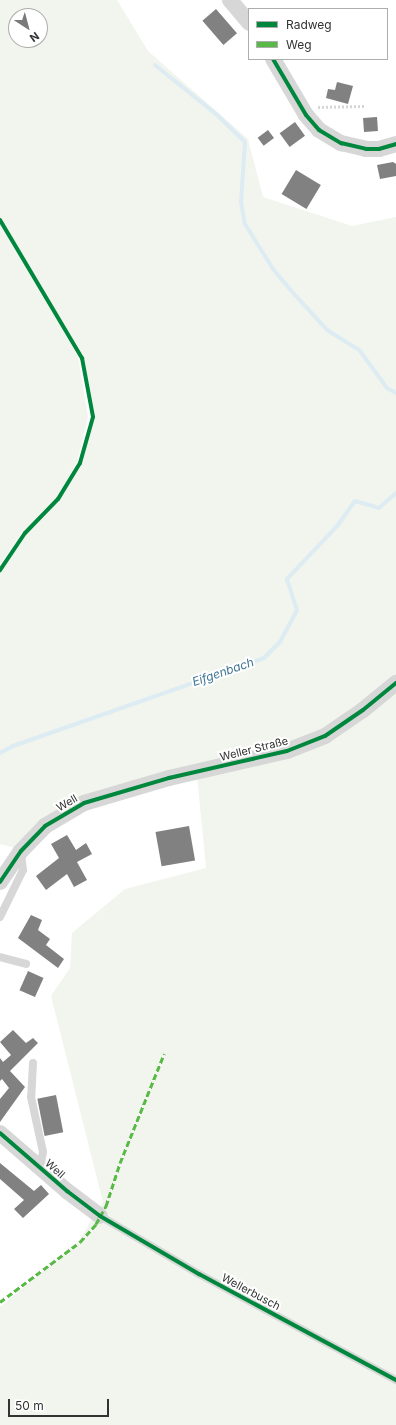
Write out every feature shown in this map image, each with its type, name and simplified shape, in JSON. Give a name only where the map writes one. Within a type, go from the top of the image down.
[{"type":"street","points":[[230,0],[248,22]]},
{"type":"street","points":[[274,60],[306,115],[319,130],[341,143],[366,149],[379,149],[396,144]]},
{"type":"street","name":"Weller Straße","points":[[169,778],[288,751],[319,738],[363,710],[396,683]]},
{"type":"street","name":"Well","points":[[0,882],[21,851],[45,826],[84,803],[169,778]]},
{"type":"street","name":"Well","points":[[0,1133],[100,1216]]},
{"type":"lane","points":[[0,917],[23,870],[21,851]]},
{"type":"lane","points":[[0,957],[26,964]]},
{"type":"lane","points":[[33,1063],[31,1097],[43,1152],[40,1167]]},
{"type":"lane","name":"Wellerbusch","points":[[100,1216],[199,1274],[396,1380]]},
{"type":"path","points":[[306,115],[318,107],[364,106]]},
{"type":"shaded area","points":[[0,0],[117,0],[148,51],[248,139],[263,197],[352,226],[396,217],[396,680],[324,735],[83,801],[19,849],[0,844],[0,572],[27,533],[60,499],[82,463],[95,416],[83,357],[54,308],[51,310],[78,357],[88,417],[77,462],[57,497],[22,533],[0,565]]},
{"type":"shaded area","points":[[396,687],[396,1376],[200,1271],[97,1211],[103,1202],[51,996],[70,968],[72,933],[125,889],[206,868],[197,776],[288,753]]},
{"type":"shaded area","points":[[93,1217],[396,1384],[396,1425],[0,1425],[0,1307],[79,1241]]},
{"type":"building","points":[[216,9],[237,33],[223,45],[202,21]]},
{"type":"building","points":[[337,82],[353,86],[348,104],[326,98],[328,89],[335,90]]},
{"type":"building","points":[[377,117],[378,131],[364,132],[363,118]]},
{"type":"building","points":[[295,122],[305,136],[290,147],[280,133]]},
{"type":"building","points":[[268,130],[274,138],[264,146],[258,138]]},
{"type":"building","points":[[393,162],[396,164],[396,176],[380,179],[377,165]]},
{"type":"building","points":[[296,170],[321,185],[306,209],[282,194]]},
{"type":"building","points":[[189,826],[195,860],[162,866],[156,832]]},
{"type":"building","points":[[67,835],[76,850],[86,843],[92,854],[77,862],[87,880],[74,887],[67,874],[46,890],[36,876],[59,858],[51,844]]},
{"type":"building","points":[[31,915],[42,920],[38,930],[50,939],[46,945],[64,959],[58,968],[18,938]]},
{"type":"building","points":[[28,971],[44,978],[35,997],[19,990]]},
{"type":"building","points":[[13,1030],[26,1043],[33,1038],[38,1043],[10,1071],[25,1087],[0,1122],[0,1099],[9,1088],[2,1079],[0,1081],[0,1058],[3,1062],[11,1055],[0,1042]]},
{"type":"building","points":[[56,1095],[63,1132],[45,1136],[37,1099]]},
{"type":"building","points":[[0,1163],[34,1191],[41,1185],[49,1194],[23,1218],[14,1209],[24,1200],[0,1179]]},
{"type":"waterway","points":[[155,65],[216,114],[245,142],[241,202],[245,224],[273,269],[296,296],[327,330],[360,351],[387,388],[396,393]]},
{"type":"waterway","name":"Eifgenbach","points":[[0,753],[13,746],[264,658],[280,642],[297,610],[287,579],[338,525],[355,501],[379,508],[396,493]]},
{"type":"marked path","points":[[0,1302],[80,1242],[96,1224],[106,1206],[120,1163],[164,1054]]},
{"type":"cycle path","points":[[274,60],[306,115],[319,130],[341,143],[366,149],[379,149],[396,144]]},
{"type":"cycle path","points":[[0,220],[82,358],[93,417],[80,463],[58,499],[25,533],[0,570]]},
{"type":"cycle path","points":[[0,882],[21,851],[45,826],[84,803],[169,778],[287,751],[325,736],[363,710],[396,683]]},
{"type":"cycle path","points":[[0,1133],[67,1191],[100,1216],[199,1274],[396,1380]]}]
